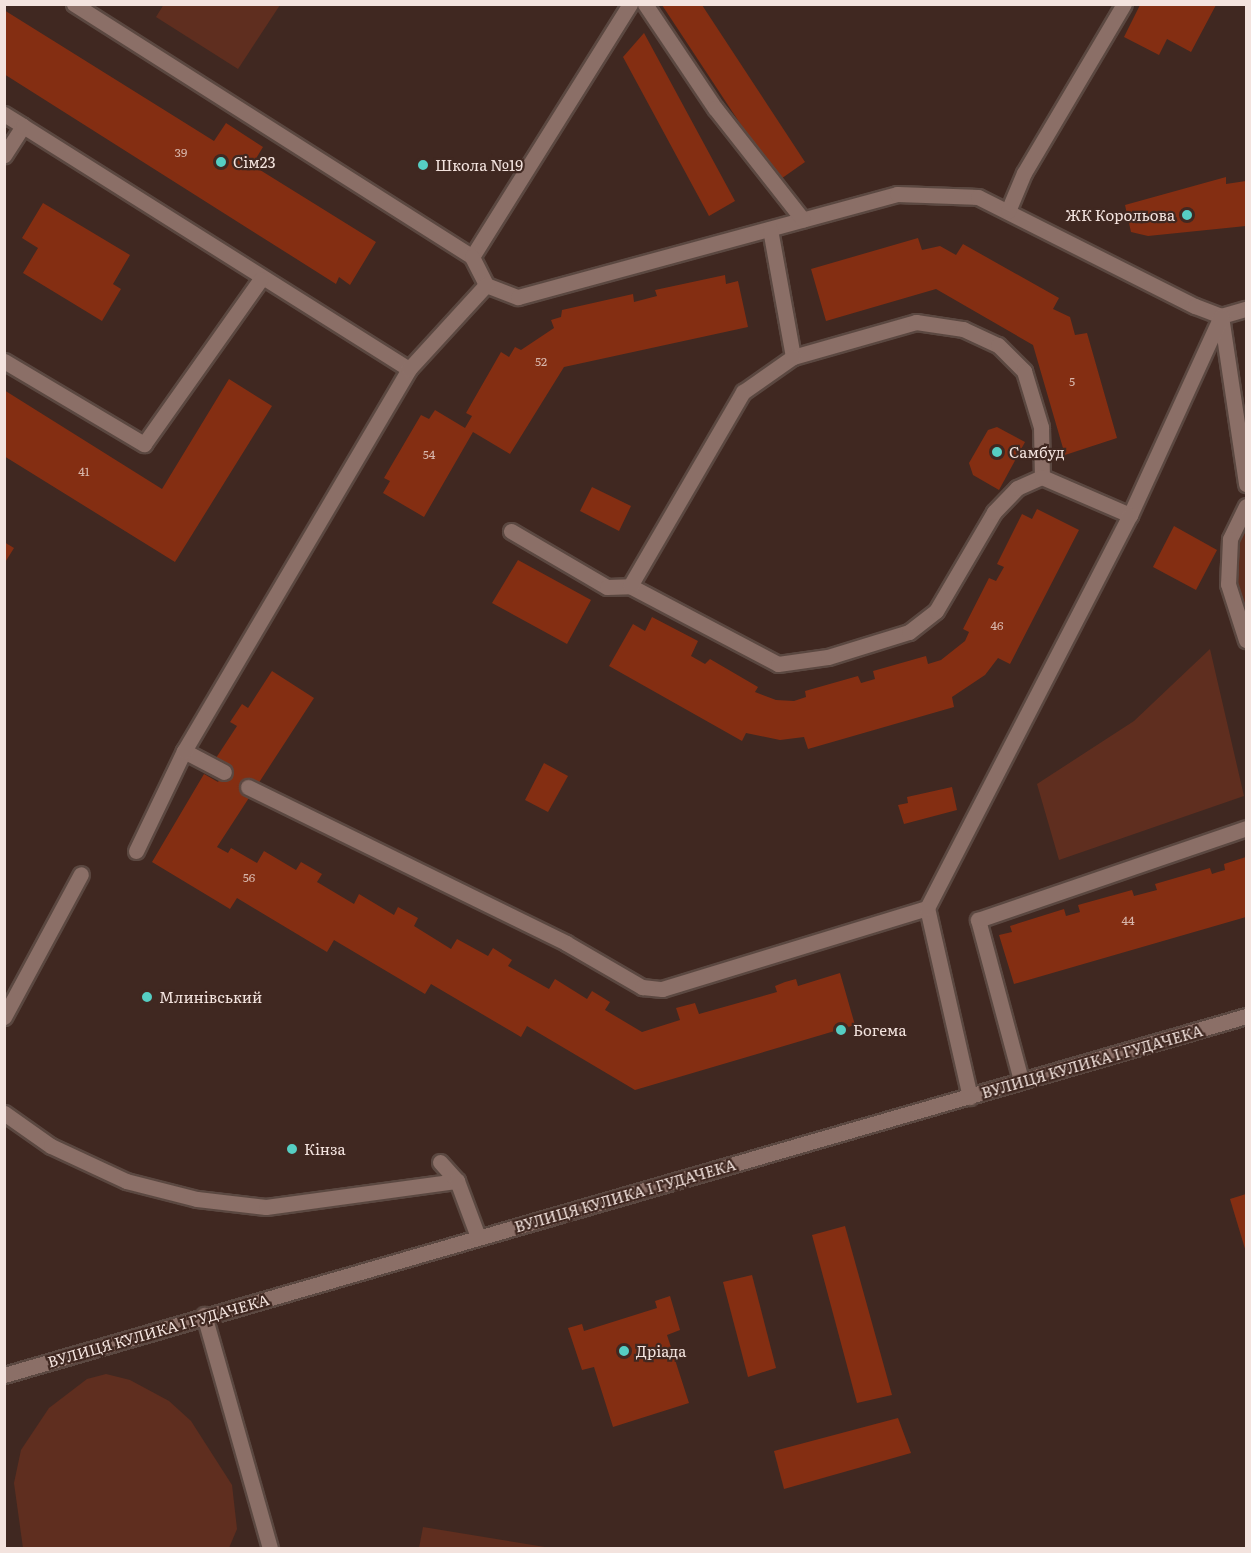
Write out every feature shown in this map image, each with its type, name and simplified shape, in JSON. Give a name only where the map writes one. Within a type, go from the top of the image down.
[{"type":"main road","points":[[74,4],[472,257],[486,285],[518,297],[897,194],[978,197],[1221,316],[1246,309]]},
{"type":"main road","points":[[472,257],[630,4]]},
{"type":"main road","points":[[645,4],[715,108],[803,220]]},
{"type":"main road","points":[[1008,211],[1024,173],[1124,4]]},
{"type":"main road","points":[[4,114],[261,279],[409,369]]},
{"type":"main road","points":[[4,155],[22,126]]},
{"type":"main road","points":[[770,229],[793,357]]},
{"type":"main road","points":[[4,361],[144,444],[261,279]]},
{"type":"main road","points":[[136,851],[184,751],[409,369],[486,285]]},
{"type":"main road","points":[[1221,316],[1246,484]]},
{"type":"main road","points":[[970,1097],[927,908],[1130,515],[1221,316]]},
{"type":"main road","points":[[630,586],[743,392],[793,357],[916,322],[963,328],[998,345],[1024,371],[1041,427],[1042,477]]},
{"type":"main road","points":[[511,531],[607,587],[630,586],[777,664],[828,657],[909,632],[936,611],[994,512],[1017,488],[1042,477],[1130,515]]},
{"type":"main road","points":[[1246,506],[1230,539],[1228,585],[1246,640]]},
{"type":"main road","points":[[184,751],[224,772]]},
{"type":"main road","points":[[248,787],[566,943],[642,987],[662,990],[927,908]]},
{"type":"main road","points":[[1021,1080],[978,920],[1246,828]]},
{"type":"main road","points":[[4,1017],[81,874]]},
{"type":"main road","name":"ВУЛИЦЯ КУЛИКА І ГУДАЧЕКА","points":[[4,1375],[1246,1016]]},
{"type":"main road","points":[[4,1113],[51,1146],[126,1181],[197,1199],[266,1207],[457,1180]]},
{"type":"main road","points":[[440,1162],[457,1180],[478,1237]]},
{"type":"main road","points":[[204,1316],[218,1378],[253,1473],[270,1548]]},
{"type":"shaded area","points":[[164,4],[280,5],[238,69],[156,17]]},
{"type":"shaded area","points":[[1246,516],[1246,623],[1233,578],[1232,547]]},
{"type":"shaded area","points":[[1210,649],[1244,796],[1059,860],[1037,784],[1134,721]]},
{"type":"shaded area","points":[[106,1374],[130,1380],[169,1401],[191,1421],[232,1485],[237,1529],[229,1548],[23,1548],[14,1483],[21,1450],[49,1408],[87,1379]]},
{"type":"shaded area","points":[[423,1527],[551,1548],[419,1548]]},
{"type":"building","points":[[662,5],[702,5],[805,162],[778,181]]},
{"type":"building","points":[[1140,5],[1216,5],[1191,52],[1167,39],[1159,55],[1124,37]]},
{"type":"building","points":[[4,10],[214,141],[226,123],[263,147],[252,165],[376,242],[350,285],[339,277],[336,284],[4,74]]},
{"type":"building","points":[[644,33],[735,201],[709,216],[623,57]]},
{"type":"building","name":"ЖК Корольова","points":[[1226,177],[1226,184],[1246,181],[1246,226],[1148,236],[1131,232],[1125,205]]},
{"type":"building","points":[[43,203],[130,255],[113,284],[121,289],[102,321],[23,273],[38,248],[22,238]]},
{"type":"building","points":[[918,238],[922,250],[940,246],[956,255],[963,244],[1059,298],[1053,309],[1070,317],[1075,335],[1087,333],[1117,438],[1065,455],[1033,345],[936,289],[826,321],[811,269]]},
{"type":"building","points":[[725,275],[726,284],[738,281],[748,327],[564,367],[510,454],[473,432],[424,517],[383,493],[390,481],[384,478],[421,415],[429,419],[435,410],[465,428],[472,416],[466,413],[501,352],[509,357],[515,347],[521,350],[554,328],[551,320],[561,317],[562,310],[633,294],[634,302],[657,296],[655,290]]},
{"type":"building","points":[[229,379],[272,406],[175,562],[4,456],[4,390],[162,489]]},
{"type":"building","name":"Самбуд","points":[[997,427],[1025,442],[999,490],[973,475],[969,463],[988,430]]},
{"type":"building","points":[[592,487],[631,506],[619,531],[580,511]]},
{"type":"building","points":[[1037,509],[1079,530],[1010,664],[998,658],[985,675],[952,697],[954,707],[808,749],[804,737],[780,740],[746,733],[742,741],[609,666],[633,624],[645,631],[652,617],[698,641],[691,656],[705,664],[710,659],[758,687],[755,692],[776,700],[794,701],[806,697],[805,691],[858,676],[861,683],[875,679],[873,671],[926,656],[928,664],[941,660],[965,641],[969,632],[963,629],[989,578],[996,581],[1004,567],[997,564],[1022,514],[1032,519]]},
{"type":"building","points":[[1174,526],[1217,550],[1196,590],[1153,567]]},
{"type":"building","points":[[4,542],[14,548],[4,564]]},
{"type":"building","points":[[518,560],[591,600],[567,644],[492,603]]},
{"type":"building","points":[[272,671],[314,698],[217,847],[228,853],[231,848],[257,863],[264,851],[296,870],[301,862],[322,874],[317,882],[354,904],[359,894],[394,915],[398,907],[418,918],[414,926],[451,949],[457,939],[488,956],[493,948],[512,960],[508,966],[549,989],[555,979],[587,999],[592,991],[610,1002],[605,1010],[642,1032],[680,1020],[676,1008],[695,1003],[699,1014],[777,992],[775,986],[785,982],[796,979],[798,986],[840,973],[855,1025],[635,1090],[527,1026],[521,1037],[431,984],[425,994],[334,940],[327,952],[237,898],[230,909],[152,862],[204,774],[218,782],[228,766],[216,758],[237,726],[230,722],[242,704],[248,708]]},
{"type":"building","points":[[544,763],[568,776],[548,812],[525,800]]},
{"type":"building","points":[[952,787],[957,810],[904,824],[898,805],[908,803],[907,797]]},
{"type":"building","points":[[1246,857],[1246,917],[1014,984],[999,935],[1012,932],[1010,926],[1064,909],[1066,916],[1080,912],[1078,905],[1132,890],[1134,896],[1157,890],[1155,884],[1210,868],[1212,874],[1225,870],[1224,864]]},
{"type":"building","points":[[1246,1194],[1246,1252],[1230,1199]]},
{"type":"building","points":[[845,1226],[892,1395],[857,1403],[812,1235]]},
{"type":"building","points":[[752,1275],[776,1368],[748,1377],[723,1282]]},
{"type":"building","name":"Дріада","points":[[670,1296],[680,1330],[667,1335],[689,1403],[613,1427],[594,1367],[582,1370],[568,1328],[582,1324],[584,1331],[657,1308],[655,1301]]},
{"type":"building","points":[[898,1418],[911,1453],[784,1489],[774,1451]]},
{"type":"place","name":"Сім23","points":[[221,162]]},
{"type":"place","name":"Школа №19","points":[[423,165]]},
{"type":"place","name":"ЖК Корольова","points":[[1187,215]]},
{"type":"place","name":"Самбуд","points":[[997,452]]},
{"type":"place","name":"Млинівський","points":[[147,997]]},
{"type":"place","name":"Богема","points":[[841,1030]]},
{"type":"place","name":"Кінза","points":[[292,1149]]},
{"type":"place","name":"Дріада","points":[[624,1351]]}]
